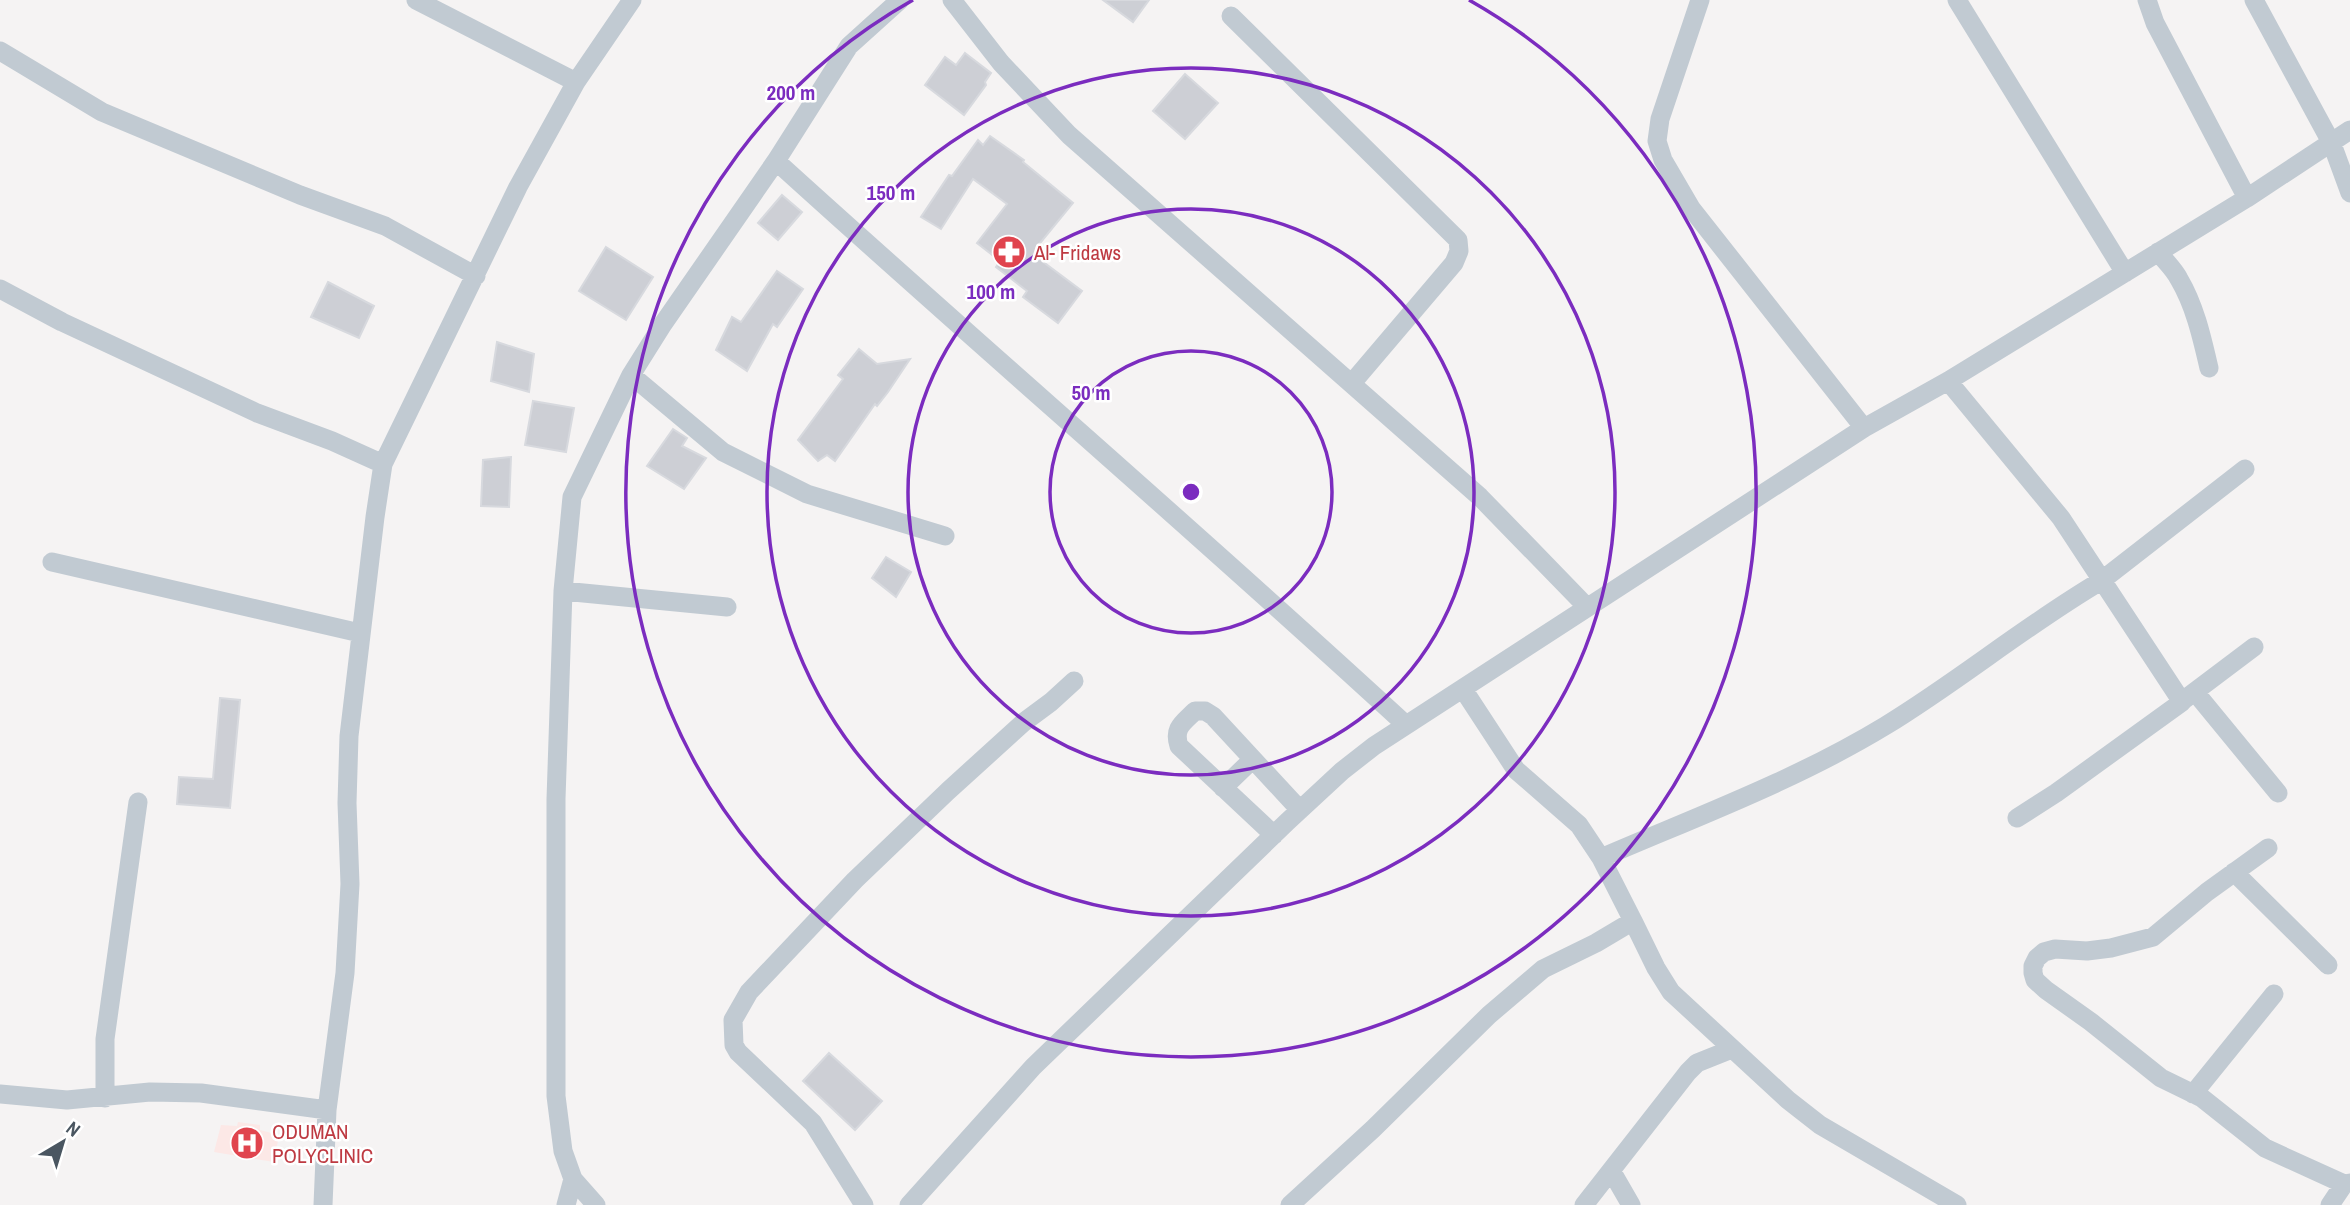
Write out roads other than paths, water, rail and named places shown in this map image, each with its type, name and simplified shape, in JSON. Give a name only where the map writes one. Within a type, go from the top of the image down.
[{"type":"street","points":[[416,0],[576,82]]},
{"type":"street","points":[[323,1205],[327,1110],[345,973],[351,884],[347,803],[349,736],[383,464],[518,187],[576,82],[632,0]]},
{"type":"street","points":[[596,1205],[573,1179],[563,1151],[556,1096],[556,799],[563,591],[572,497],[631,375],[663,324],[776,161],[849,46],[900,0]]},
{"type":"street","points":[[952,0],[1001,63],[1069,135],[1501,517],[1586,606]]},
{"type":"street","points":[[1700,0],[1660,119],[1657,141],[1662,160],[1691,208],[1864,428]]},
{"type":"street","points":[[1957,0],[2125,273]]},
{"type":"street","points":[[2147,0],[2155,23],[2247,198]]},
{"type":"street","points":[[2255,0],[2332,144],[2350,193]]},
{"type":"street","points":[[1231,16],[1458,240],[1459,251],[1454,263],[1352,383]]},
{"type":"street","points":[[0,51],[102,112],[300,195],[386,226],[476,276]]},
{"type":"street","points":[[909,1205],[1033,1067],[1342,771],[1405,724],[1864,428],[1948,381],[2158,253],[2350,130]]},
{"type":"street","points":[[776,161],[899,273],[1247,578],[1405,724]]},
{"type":"street","points":[[2158,253],[2179,277],[2187,295],[2209,368]]},
{"type":"street","points":[[0,289],[62,322],[257,413],[332,441],[383,464]]},
{"type":"street","points":[[631,375],[723,452],[807,494],[944,536]]},
{"type":"street","points":[[1948,381],[2061,518],[2101,581],[2188,697],[2278,793]]},
{"type":"street","points":[[1601,858],[1795,774],[1883,728],[2101,581],[2245,469]]},
{"type":"street","points":[[52,562],[360,633]]},
{"type":"street","points":[[563,591],[727,607]]},
{"type":"street","points":[[2017,818],[2056,793],[2254,647]]},
{"type":"street","points":[[864,1205],[813,1123],[733,1045],[733,1020],[749,992],[855,880],[948,790],[1074,681]]},
{"type":"street","points":[[1463,689],[1516,770],[1579,825],[1601,858],[1656,968],[1671,992],[1788,1100],[1820,1125],[1957,1205]]},
{"type":"street","points":[[1274,835],[1179,746],[1175,736],[1178,727],[1195,711],[1205,711],[1213,716],[1300,810]]},
{"type":"street","points":[[1223,788],[1252,760]]},
{"type":"street","points":[[105,1098],[105,1039],[138,802]]},
{"type":"street","points":[[2268,848],[2153,937],[2136,943],[2087,951],[2055,949],[2044,952],[2033,966],[2035,980],[2161,1078],[2202,1098],[2265,1149],[2347,1183],[2330,1205]]},
{"type":"street","points":[[2234,872],[2328,965]]},
{"type":"street","points":[[1290,1205],[1489,1016],[1543,969],[1596,943],[1633,920]]},
{"type":"street","points":[[2193,1094],[2274,994]]},
{"type":"street","points":[[1584,1205],[1697,1063],[1732,1049]]},
{"type":"street","points":[[0,1094],[67,1100],[150,1092],[201,1093],[327,1110]]},
{"type":"street","points":[[1612,1172],[1631,1205]]},
{"type":"street","points":[[566,1205],[573,1179]]},
{"type":"place","name":"Al- Fridaws","points":[[1009,252]]},
{"type":"place","name":"ODUMAN POLYCLINIC","points":[[247,1143]]}]
